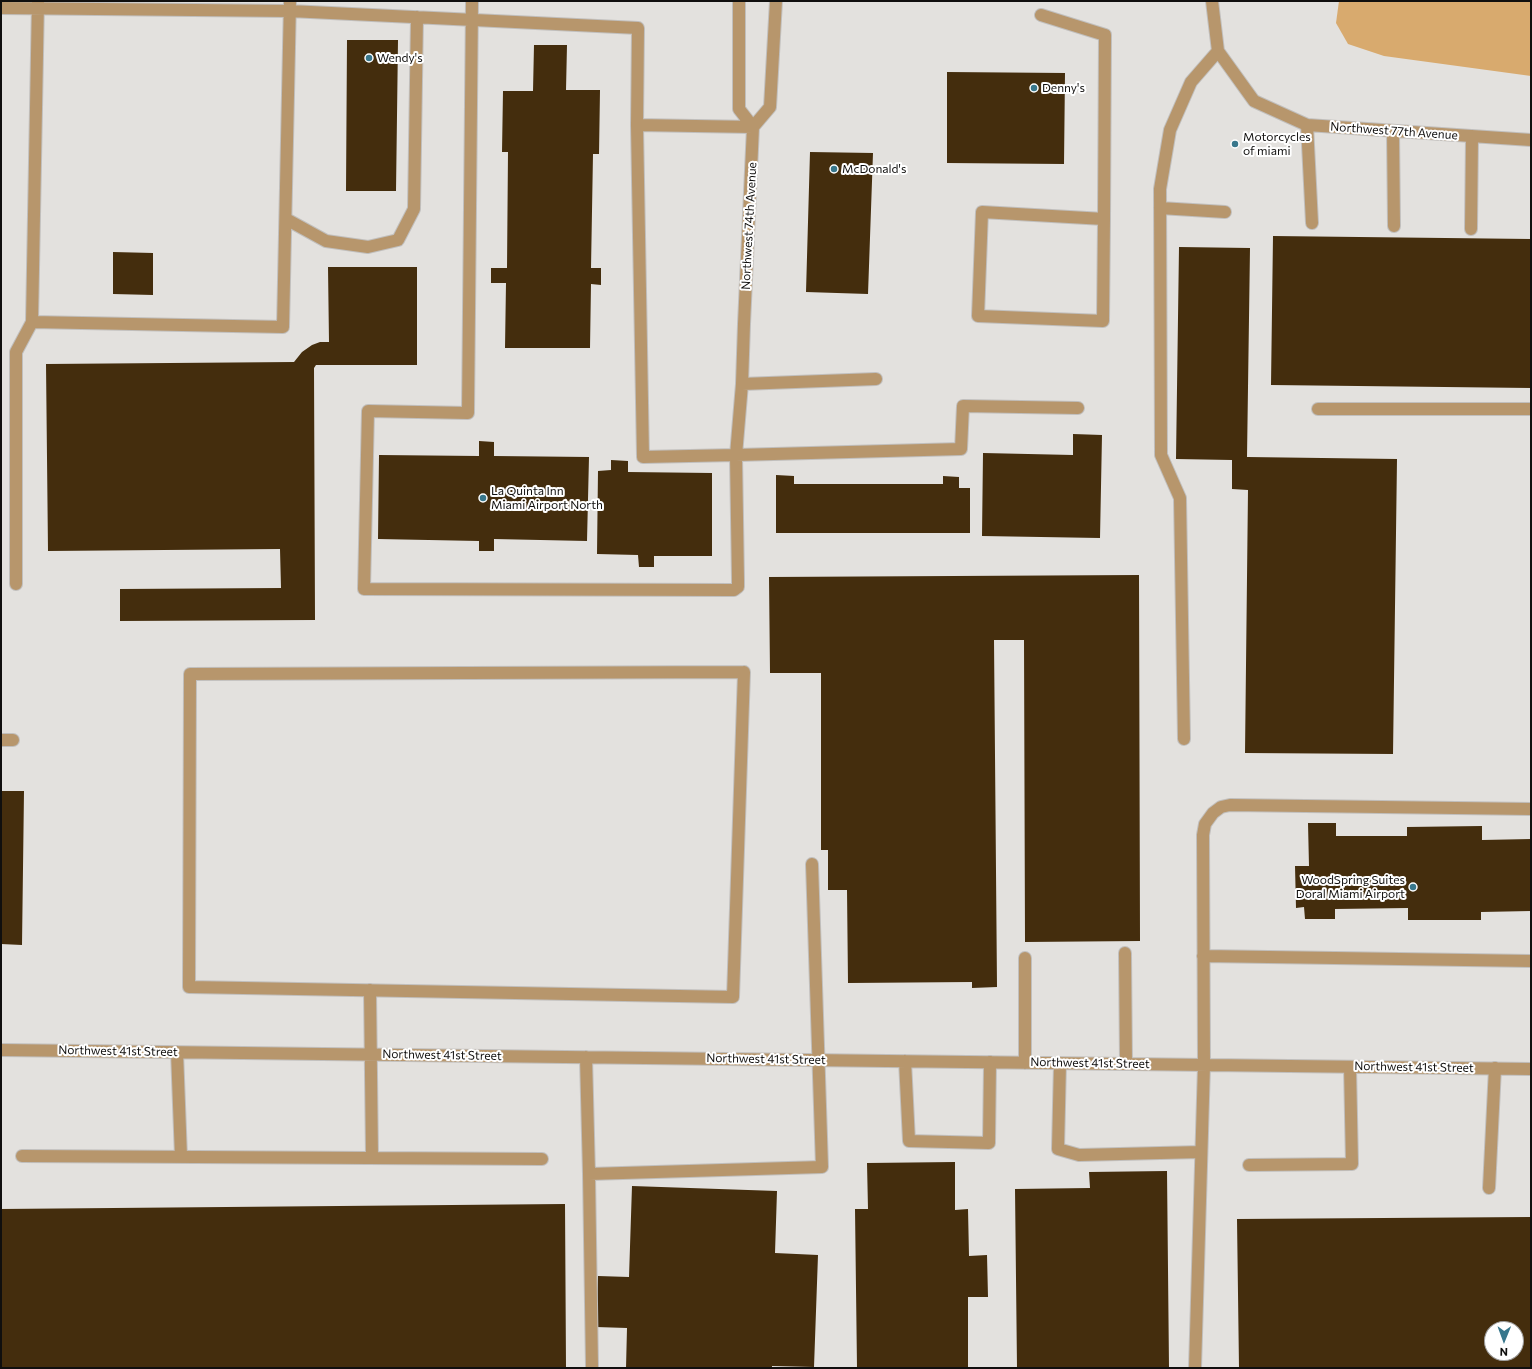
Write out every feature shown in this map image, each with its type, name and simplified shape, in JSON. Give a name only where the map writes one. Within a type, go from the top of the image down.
[{"type":"street","points":[[472,1],[472,20]]},
{"type":"street","points":[[739,1],[739,109],[753,127]]},
{"type":"street","points":[[753,127],[770,107],[776,1]]},
{"type":"street","name":"Northwest 77th Avenue","points":[[1212,1],[1218,51],[1254,101],[1307,125],[1531,140]]},
{"type":"street","points":[[16,584],[16,352],[32,322],[38,5]]},
{"type":"street","points":[[1,8],[38,5],[290,6],[417,17],[638,28],[637,125],[643,456],[961,449],[963,406],[1078,408]]},
{"type":"street","points":[[32,322],[283,327],[290,6]]},
{"type":"street","points":[[1041,15],[1105,35],[1104,219],[1103,321],[978,316],[982,212],[1104,219]]},
{"type":"street","points":[[286,219],[326,240],[368,247],[398,240],[414,209],[417,17]]},
{"type":"street","name":"Northwest 74th Avenue","points":[[472,20],[468,412],[368,411],[364,589],[734,590],[738,587],[736,455],[742,384],[753,127]]},
{"type":"street","points":[[1184,739],[1180,498],[1161,455],[1160,189],[1170,130],[1191,82],[1218,51]]},
{"type":"street","points":[[637,125],[753,127]]},
{"type":"street","points":[[1307,125],[1312,223]]},
{"type":"street","points":[[1393,131],[1394,226]]},
{"type":"street","points":[[1471,229],[1472,136]]},
{"type":"street","points":[[1160,208],[1225,212]]},
{"type":"street","points":[[742,384],[876,379]]},
{"type":"street","points":[[1318,408],[1531,409]]},
{"type":"street","points":[[744,672],[733,997],[370,990],[189,987],[190,674],[744,672]]},
{"type":"street","points":[[1,740],[13,740]]},
{"type":"street","points":[[1195,1368],[1204,1065],[1203,835],[1205,824],[1212,813],[1221,807],[1230,805],[1531,809]]},
{"type":"street","points":[[590,1174],[822,1167],[812,864]]},
{"type":"street","points":[[1125,953],[1126,1064]]},
{"type":"street","points":[[1203,956],[1531,960]]},
{"type":"street","points":[[1025,958],[1026,1063]]},
{"type":"street","points":[[370,990],[372,1158]]},
{"type":"street","name":"Northwest 41st Street","points":[[1,1050],[1531,1069]]},
{"type":"street","points":[[177,1052],[180,1157]]},
{"type":"street","points":[[586,1057],[590,1174],[592,1368]]},
{"type":"street","points":[[905,1061],[909,1141],[990,1143],[990,1062]]},
{"type":"street","points":[[1060,1063],[1058,1149],[1079,1155],[1201,1152]]},
{"type":"street","points":[[1249,1165],[1352,1164],[1350,1067]]},
{"type":"street","points":[[1489,1188],[1496,1068]]},
{"type":"street","points":[[22,1156],[542,1159]]},
{"type":"shaded area","points":[[1339,1],[1531,1],[1531,76],[1384,56],[1348,44],[1336,23]]},
{"type":"building","points":[[347,40],[398,40],[396,191],[346,191]]},
{"type":"building","points":[[534,45],[567,45],[566,90],[600,90],[599,154],[593,154],[591,268],[601,268],[601,285],[591,284],[590,348],[505,348],[506,283],[491,283],[491,268],[507,268],[508,152],[502,152],[503,91],[533,91]]},
{"type":"building","points":[[947,72],[1065,73],[1064,164],[947,163]]},
{"type":"building","points":[[810,152],[873,153],[868,294],[806,292]]},
{"type":"building","points":[[1273,236],[1531,239],[1531,388],[1271,385]]},
{"type":"building","points":[[1179,247],[1250,248],[1247,457],[1397,459],[1393,754],[1245,753],[1248,490],[1232,489],[1232,460],[1176,459]]},
{"type":"building","points":[[113,252],[153,253],[153,295],[113,294]]},
{"type":"building","points":[[328,267],[417,267],[417,365],[316,365],[314,368],[315,620],[120,621],[120,589],[281,588],[280,549],[48,551],[46,364],[294,362],[302,352],[312,345],[320,342],[329,342]]},
{"type":"building","points":[[1073,434],[1102,435],[1100,538],[982,536],[983,453],[1073,455]]},
{"type":"building","name":"La Quinta Inn Miami Airport North","points":[[479,441],[494,442],[494,456],[589,457],[587,541],[494,539],[494,551],[479,551],[479,541],[378,539],[379,455],[479,456]]},
{"type":"building","points":[[611,460],[628,461],[628,472],[712,473],[712,556],[654,556],[654,567],[639,567],[638,555],[597,554],[598,471],[611,470]]},
{"type":"building","points":[[776,475],[794,476],[794,484],[943,484],[943,476],[959,477],[959,488],[970,488],[970,533],[776,533]]},
{"type":"building","points":[[1139,575],[1140,941],[1025,942],[1024,640],[994,640],[997,987],[972,988],[972,982],[848,983],[847,890],[828,890],[828,850],[821,850],[821,673],[770,673],[769,577]]},
{"type":"building","points":[[1,791],[24,791],[22,945],[1,944]]},
{"type":"building","name":"WoodSpring Suites Doral Miami Airport","points":[[1308,823],[1336,823],[1336,836],[1407,836],[1407,827],[1482,826],[1482,840],[1531,839],[1531,911],[1481,912],[1481,920],[1408,920],[1408,908],[1335,909],[1335,919],[1305,919],[1304,907],[1296,908],[1295,866],[1309,866]]},
{"type":"building","points":[[955,1162],[955,1210],[968,1209],[969,1256],[987,1255],[988,1297],[968,1297],[968,1368],[857,1368],[855,1209],[868,1209],[867,1163]]},
{"type":"building","points":[[1167,1171],[1169,1368],[1017,1368],[1015,1189],[1090,1188],[1089,1172]]},
{"type":"building","points":[[632,1186],[777,1191],[775,1253],[818,1255],[814,1367],[772,1366],[772,1368],[626,1368],[627,1328],[596,1327],[598,1276],[629,1277]]},
{"type":"building","points":[[565,1204],[566,1368],[2,1368],[1,1209]]},
{"type":"building","points":[[1531,1217],[1531,1368],[1239,1368],[1237,1219]]},
{"type":"place","name":"Wendy's","points":[[369,58]]},
{"type":"place","name":"Denny's","points":[[1034,88]]},
{"type":"place","name":"Motorcycles of miami","points":[[1235,144]]},
{"type":"place","name":"McDonald's","points":[[834,169]]},
{"type":"place","name":"La Quinta Inn Miami Airport North","points":[[483,498]]},
{"type":"place","name":"WoodSpring Suites Doral Miami Airport","points":[[1413,887]]}]
